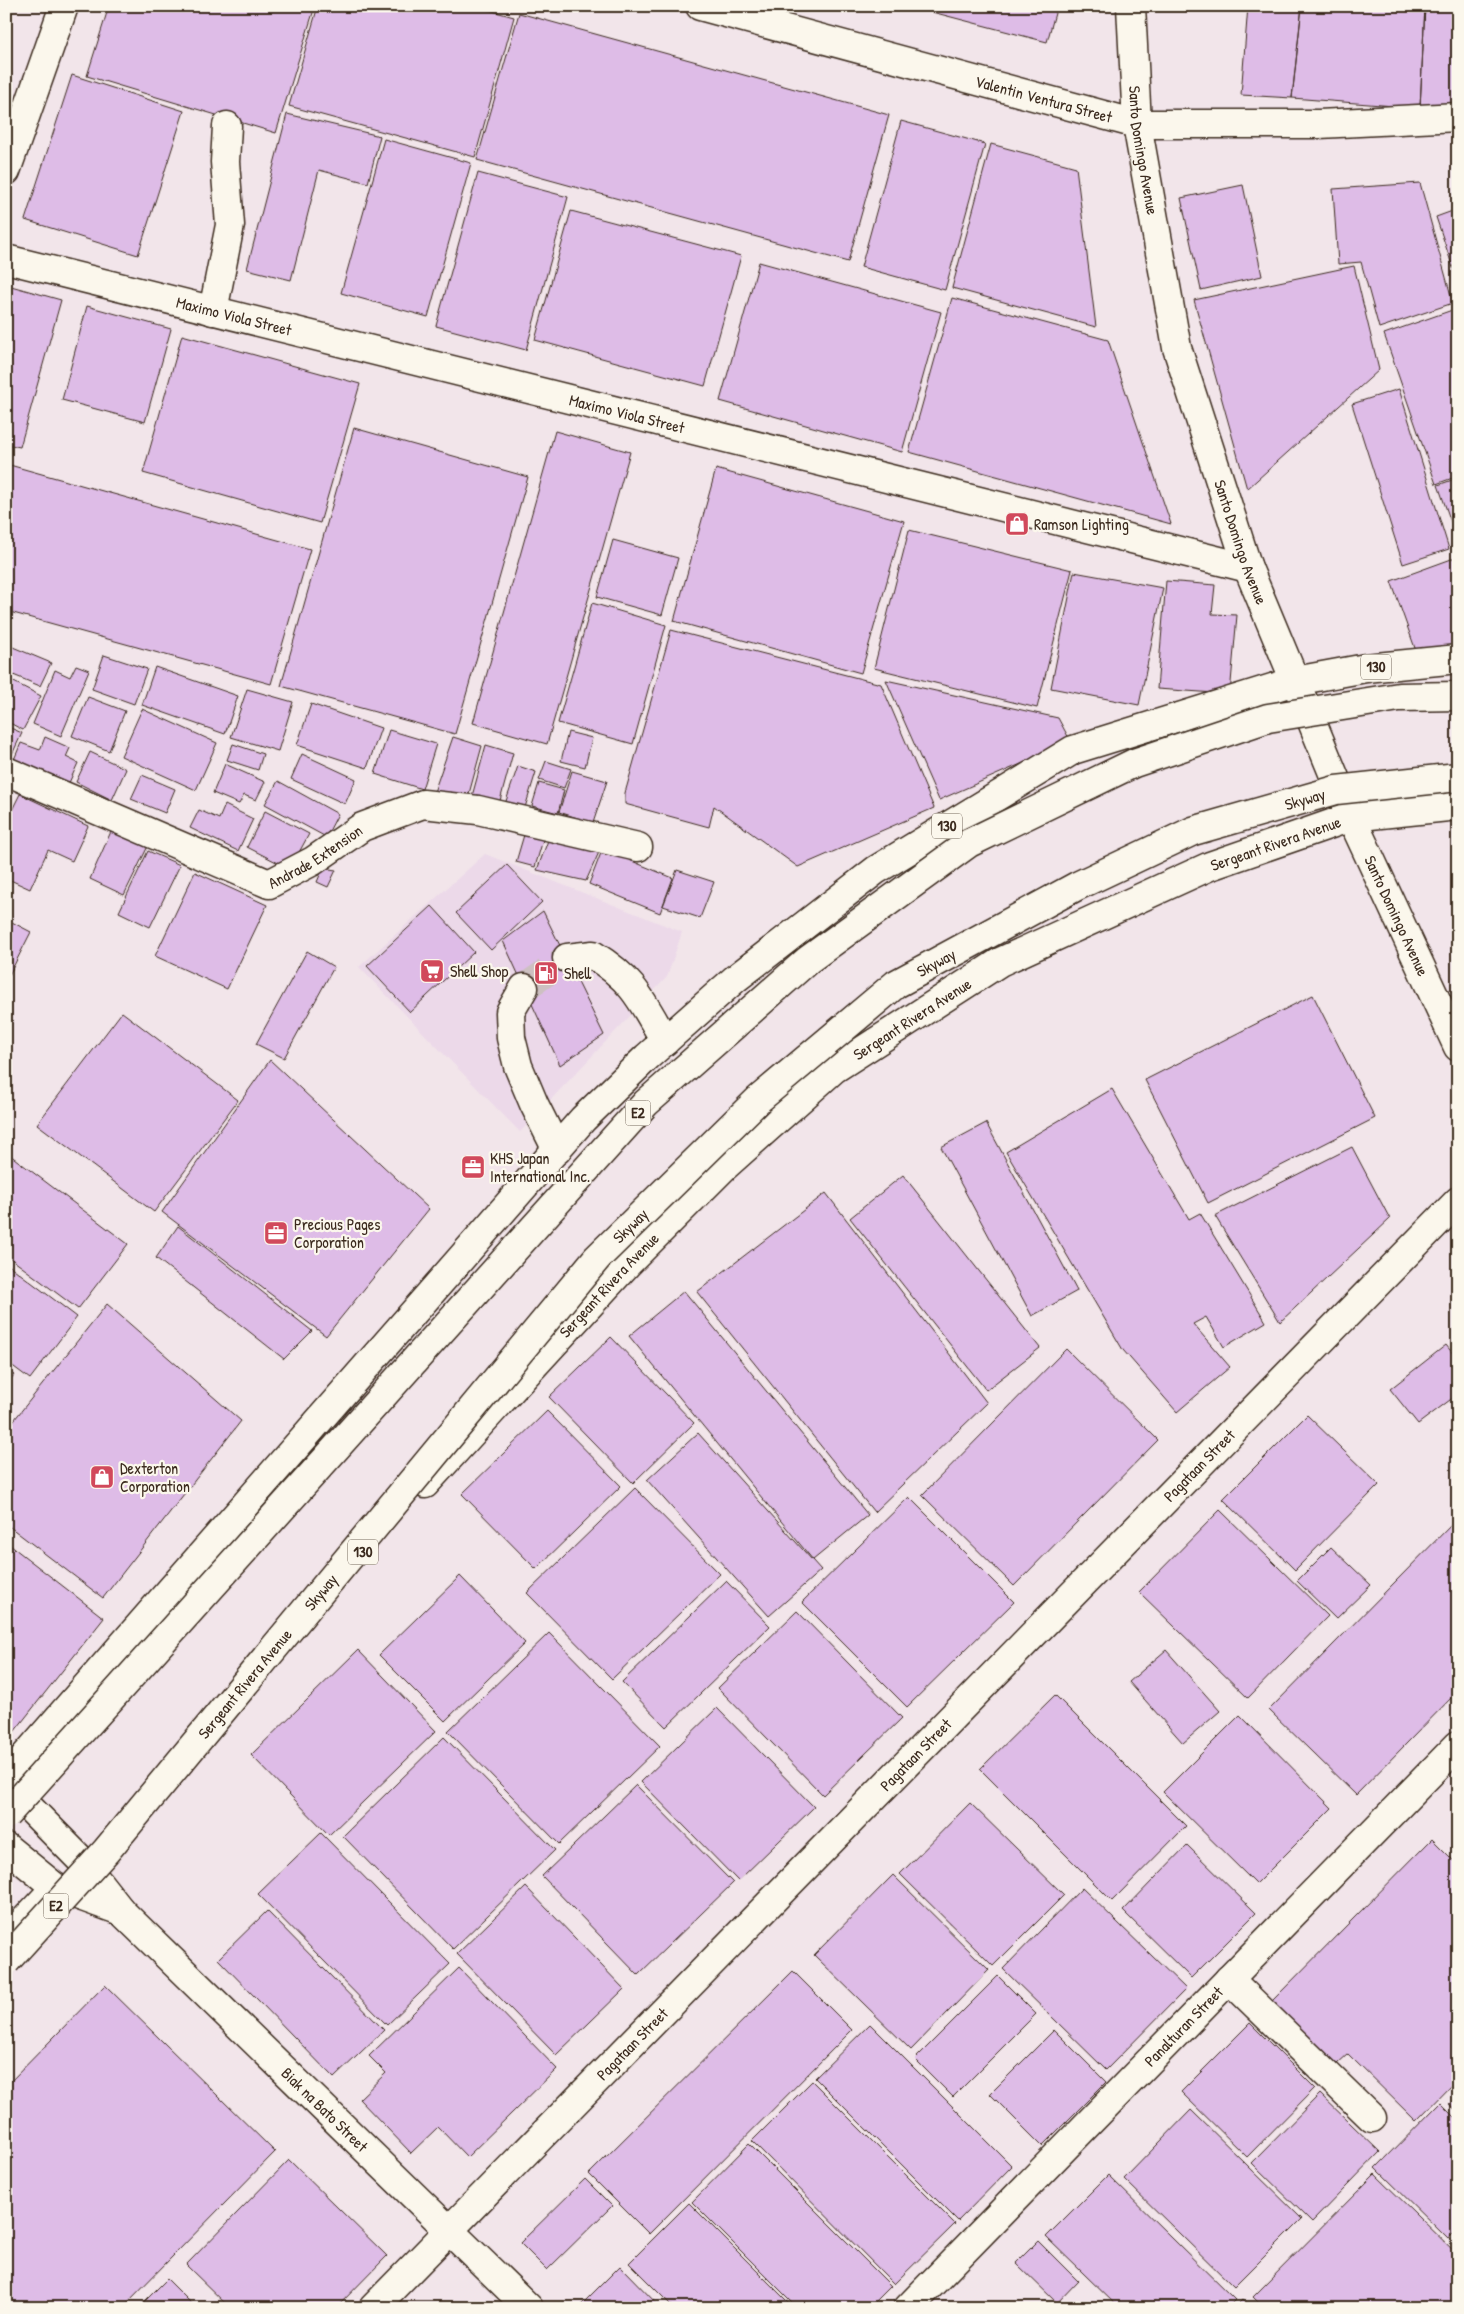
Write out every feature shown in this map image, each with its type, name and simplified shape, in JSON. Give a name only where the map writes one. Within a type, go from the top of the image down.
[{"type":"main road","points":[[6,171],[64,6]]},
{"type":"main road","name":"Valentin Ventura Street","points":[[700,6],[1137,124],[1320,124],[1458,117]]},
{"type":"main road","name":"Santo Domingo Avenue","points":[[1131,6],[1137,124],[1177,348],[1248,568],[1351,817],[1458,1047]]},
{"type":"main road","points":[[213,311],[230,225],[224,162],[227,126]]},
{"type":"main road","name":"Maximo Viola Street","points":[[6,259],[1248,568]]},
{"type":"main road","name":"130","points":[[6,1778],[583,1119],[734,979],[876,870],[1073,750],[1295,681],[1366,668],[1458,659]]},
{"type":"main road","name":"E2","points":[[6,1815],[646,1104],[808,960],[969,843],[1134,762],[1268,718],[1398,697],[1458,696]]},
{"type":"main road","name":"Andrade Extension","points":[[6,772],[269,884],[313,861],[362,827],[423,804],[496,814],[638,847]]},
{"type":"main road","name":"Skyway","points":[[6,1961],[106,1850],[597,1258],[759,1099],[896,984],[1078,886],[1193,831],[1336,790],[1458,777]]},
{"type":"main road","name":"130","points":[[1351,817],[1458,806]]},
{"type":"main road","name":"Sergeant Rivera Avenue","points":[[6,1940],[628,1263],[722,1168],[834,1069],[1000,962],[1210,866],[1351,817]]},
{"type":"main road","points":[[567,958],[593,955],[614,968],[635,990],[665,1041]]},
{"type":"main road","points":[[524,988],[510,1012],[511,1038],[518,1066],[557,1150]]},
{"type":"main road","name":"Pagataan Street","points":[[373,2308],[1458,1201]]},
{"type":"main road","name":"Panalturan Street","points":[[908,2308],[1458,1745]]},
{"type":"main road","name":"Biak na Bato Street","points":[[6,1784],[80,1860],[121,1911],[529,2308]]},
{"type":"main road","name":"Biak na Bato Street","points":[[6,1847],[55,1887],[121,1911]]},
{"type":"main road","points":[[1229,1979],[1372,2118]]},
{"type":"shaded area","points":[[485,854],[682,932],[667,977],[520,1132],[359,967]]},
{"type":"building","points":[[109,6],[315,6],[276,133],[87,76]]},
{"type":"building","points":[[318,6],[474,6],[514,17],[475,157],[289,106]]},
{"type":"building","points":[[909,6],[1057,6],[1047,42]]},
{"type":"building","points":[[1248,6],[1302,6],[1292,98],[1241,95]]},
{"type":"building","points":[[1302,6],[1425,6],[1420,108],[1292,98]]},
{"type":"building","points":[[1425,6],[1458,6],[1458,106],[1420,108]]},
{"type":"building","points":[[519,13],[889,115],[848,262],[477,160]]},
{"type":"building","points":[[72,75],[184,111],[138,255],[25,220]]},
{"type":"building","points":[[287,114],[380,136],[368,183],[319,170],[291,280],[247,269]]},
{"type":"building","points":[[901,121],[985,144],[945,290],[861,267]]},
{"type":"building","points":[[384,139],[471,163],[428,317],[341,293]]},
{"type":"building","points":[[991,144],[1076,167],[1096,327],[952,288]]},
{"type":"building","points":[[478,173],[568,197],[526,350],[436,326]]},
{"type":"building","points":[[1420,183],[1453,303],[1379,328],[1361,262],[1338,264],[1333,189]]},
{"type":"building","points":[[1243,185],[1262,276],[1201,290],[1181,198]]},
{"type":"building","points":[[1458,209],[1458,277],[1456,277],[1436,217]]},
{"type":"building","points":[[571,211],[741,256],[705,386],[535,340]]},
{"type":"building","points":[[759,262],[941,312],[902,452],[720,401]]},
{"type":"building","points":[[1354,266],[1379,370],[1247,489],[1194,300]]},
{"type":"building","points":[[11,286],[61,300],[20,447],[6,444],[6,289]]},
{"type":"building","points":[[952,298],[1108,340],[1171,524],[909,452]]},
{"type":"building","points":[[87,306],[171,329],[145,422],[62,400]]},
{"type":"building","points":[[1458,308],[1458,476],[1436,484],[1384,334]]},
{"type":"building","points":[[182,335],[360,384],[320,523],[143,473]]},
{"type":"building","points":[[1399,389],[1449,549],[1403,564],[1352,404]]},
{"type":"building","points":[[354,428],[528,477],[455,734],[281,686]]},
{"type":"building","points":[[555,431],[630,452],[547,744],[473,723]]},
{"type":"building","points":[[6,464],[310,549],[271,684],[6,611]]},
{"type":"building","points":[[716,469],[904,521],[861,673],[674,621]]},
{"type":"building","points":[[1458,478],[1458,542],[1438,485]]},
{"type":"building","points":[[909,530],[1072,570],[1037,708],[874,668]]},
{"type":"building","points":[[613,540],[678,558],[662,615],[597,597]]},
{"type":"building","points":[[1457,557],[1458,652],[1421,665],[1391,581]]},
{"type":"building","points":[[1074,572],[1163,588],[1139,705],[1051,688]]},
{"type":"building","points":[[1166,581],[1215,585],[1212,614],[1237,615],[1230,694],[1157,689]]},
{"type":"building","points":[[592,603],[666,625],[633,744],[558,723]]},
{"type":"building","points":[[671,630],[881,684],[934,808],[798,867],[714,806],[709,827],[625,804],[625,793]]},
{"type":"building","points":[[8,645],[51,663],[40,686],[6,672]]},
{"type":"building","points":[[104,655],[147,669],[134,704],[92,689]]},
{"type":"building","points":[[76,665],[89,670],[61,736],[33,724],[55,670],[70,677]]},
{"type":"building","points":[[155,667],[238,696],[225,734],[142,705]]},
{"type":"building","points":[[6,678],[41,696],[23,730],[6,721]]},
{"type":"building","points":[[886,680],[1058,718],[1071,742],[939,800]]},
{"type":"building","points":[[247,689],[293,702],[278,751],[231,737]]},
{"type":"building","points":[[88,697],[125,711],[109,751],[72,736]]},
{"type":"building","points":[[311,704],[381,728],[367,768],[297,745]]},
{"type":"building","points":[[142,709],[217,743],[196,790],[121,756]]},
{"type":"building","points":[[6,726],[22,733],[8,763],[6,763]]},
{"type":"building","points":[[389,730],[436,744],[422,789],[375,774]]},
{"type":"building","points":[[568,732],[592,738],[585,767],[561,761]]},
{"type":"building","points":[[45,737],[70,748],[66,757],[78,763],[68,785],[13,762],[21,743],[40,750]]},
{"type":"building","points":[[453,737],[482,746],[467,801],[434,792]]},
{"type":"building","points":[[233,744],[263,754],[258,770],[227,760]]},
{"type":"building","points":[[486,745],[513,753],[498,808],[471,800]]},
{"type":"building","points":[[90,752],[126,769],[112,800],[76,782]]},
{"type":"building","points":[[302,754],[356,779],[345,804],[291,779]]},
{"type":"building","points":[[546,761],[571,769],[564,788],[539,780]]},
{"type":"building","points":[[225,764],[265,782],[256,800],[244,795],[239,804],[213,793]]},
{"type":"building","points":[[518,766],[536,772],[523,814],[504,807]]},
{"type":"building","points":[[572,771],[607,781],[593,823],[559,812]]},
{"type":"building","points":[[142,775],[175,789],[165,813],[131,799]]},
{"type":"building","points":[[278,781],[338,814],[326,837],[265,804]]},
{"type":"building","points":[[539,783],[564,790],[558,813],[532,806]]},
{"type":"building","points":[[20,794],[88,826],[72,861],[48,850],[30,889],[6,878],[6,822]]},
{"type":"building","points":[[225,805],[253,819],[238,851],[190,828],[199,810],[219,819]]},
{"type":"building","points":[[265,811],[309,834],[290,869],[247,847]]},
{"type":"building","points":[[113,827],[149,844],[124,895],[90,879]]},
{"type":"building","points":[[526,828],[545,833],[535,867],[516,862]]},
{"type":"building","points":[[550,835],[600,850],[586,881],[537,870]]},
{"type":"building","points":[[148,851],[180,865],[150,927],[119,912]]},
{"type":"building","points":[[601,853],[622,857],[673,878],[660,913],[589,884]]},
{"type":"building","points":[[507,865],[542,902],[491,950],[456,913]]},
{"type":"building","points":[[323,868],[336,870],[328,887],[317,882]]},
{"type":"building","points":[[677,870],[714,882],[700,918],[663,906]]},
{"type":"building","points":[[195,872],[267,905],[227,989],[155,956]]},
{"type":"building","points":[[432,906],[474,952],[410,1012],[367,966]]},
{"type":"building","name":"Shell","points":[[543,911],[604,1035],[560,1065],[503,941]]},
{"type":"building","points":[[6,919],[31,932],[6,981]]},
{"type":"building","points":[[307,951],[334,967],[284,1058],[256,1044]]},
{"type":"building","points":[[1313,995],[1375,1118],[1208,1203],[1145,1080]]},
{"type":"building","points":[[122,1012],[238,1100],[154,1212],[37,1124]]},
{"type":"building","points":[[270,1060],[429,1209],[326,1336],[162,1212]]},
{"type":"building","points":[[1112,1089],[1189,1219],[1200,1213],[1266,1322],[1224,1347],[1206,1317],[1193,1324],[1230,1367],[1177,1412],[1123,1350],[1006,1152]]},
{"type":"building","points":[[986,1123],[1077,1291],[1032,1316],[941,1147]]},
{"type":"building","points":[[1352,1147],[1390,1219],[1280,1322],[1215,1216]]},
{"type":"building","points":[[6,1152],[128,1244],[78,1309],[6,1255]]},
{"type":"building","points":[[903,1175],[1040,1348],[986,1390],[850,1218]]},
{"type":"building","points":[[826,1193],[987,1403],[874,1512],[697,1292]]},
{"type":"building","points":[[178,1226],[312,1331],[284,1359],[156,1258]]},
{"type":"building","points":[[6,1263],[77,1317],[30,1379],[6,1361]]},
{"type":"building","points":[[684,1291],[868,1515],[813,1560],[629,1336]]},
{"type":"building","name":"Dexterton Corporation","points":[[107,1304],[241,1421],[103,1598],[6,1524],[6,1430]]},
{"type":"building","points":[[611,1337],[694,1423],[633,1483],[549,1397]]},
{"type":"building","points":[[1446,1345],[1458,1360],[1458,1394],[1418,1424],[1390,1389]]},
{"type":"building","points":[[1066,1349],[1158,1440],[1014,1586],[922,1495]]},
{"type":"building","points":[[6,1369],[14,1375],[6,1385]]},
{"type":"building","points":[[547,1411],[621,1486],[536,1569],[462,1494]]},
{"type":"building","points":[[1307,1415],[1379,1485],[1295,1570],[1223,1499]]},
{"type":"building","points":[[698,1433],[821,1570],[769,1616],[647,1480]]},
{"type":"building","points":[[635,1488],[720,1574],[612,1679],[527,1593]]},
{"type":"building","points":[[909,1497],[1014,1602],[907,1707],[802,1602]]},
{"type":"building","points":[[1220,1510],[1328,1616],[1248,1698],[1139,1592]]},
{"type":"building","points":[[1458,1518],[1458,1691],[1356,1795],[1269,1710]]},
{"type":"building","points":[[6,1542],[104,1618],[14,1732],[6,1726]]},
{"type":"building","points":[[1331,1547],[1371,1585],[1336,1619],[1297,1581]]},
{"type":"building","points":[[460,1576],[525,1643],[445,1721],[379,1655]]},
{"type":"building","points":[[726,1581],[770,1626],[666,1727],[622,1682]]},
{"type":"building","points":[[797,1611],[902,1718],[823,1795],[718,1688]]},
{"type":"building","points":[[549,1633],[660,1746],[559,1844],[448,1731]]},
{"type":"building","points":[[358,1650],[436,1731],[329,1835],[251,1755]]},
{"type":"building","points":[[1166,1650],[1220,1711],[1183,1743],[1129,1682]]},
{"type":"building","points":[[1055,1695],[1186,1826],[1112,1901],[980,1769]]},
{"type":"building","points":[[717,1708],[814,1807],[738,1881],[641,1782]]},
{"type":"building","points":[[1240,1715],[1332,1808],[1256,1884],[1163,1792]]},
{"type":"building","points":[[444,1737],[555,1850],[453,1949],[343,1836]]},
{"type":"building","points":[[636,1785],[733,1883],[638,1975],[542,1876]]},
{"type":"building","points":[[970,1803],[1064,1895],[993,1966],[900,1874]]},
{"type":"building","points":[[321,1833],[450,1964],[387,2025],[258,1894]]},
{"type":"building","points":[[1432,1839],[1458,1865],[1458,2078],[1416,2121],[1348,2054],[1337,2064],[1272,2001]]},
{"type":"building","points":[[1187,1845],[1256,1913],[1191,1978],[1123,1911]]},
{"type":"building","points":[[893,1875],[989,1970],[911,2050],[814,1955]]},
{"type":"building","points":[[526,1887],[624,1989],[556,2055],[457,1954]]},
{"type":"building","points":[[1082,1888],[1186,1989],[1106,2070],[1003,1969]]},
{"type":"building","points":[[267,1911],[384,2030],[334,2078],[218,1959]]},
{"type":"building","points":[[459,1968],[557,2069],[467,2157],[438,2127],[411,2153],[359,2099],[386,2073],[369,2056]]},
{"type":"building","points":[[793,1971],[852,2030],[649,2234],[589,2174]]},
{"type":"building","points":[[998,1976],[1036,2014],[953,2097],[915,2059]]},
{"type":"building","points":[[105,1985],[275,2152],[122,2308],[15,2308],[6,2299],[6,2086]]},
{"type":"building","points":[[1250,2023],[1315,2088],[1247,2157],[1181,2092]]},
{"type":"building","points":[[870,2024],[1012,2166],[958,2221],[815,2078]]},
{"type":"building","points":[[1054,2030],[1106,2082],[1042,2146],[990,2094]]},
{"type":"building","points":[[812,2081],[955,2224],[894,2284],[752,2141]]},
{"type":"building","points":[[1320,2094],[1380,2152],[1312,2222],[1252,2163]]},
{"type":"building","points":[[1458,2095],[1458,2112],[1449,2104]]},
{"type":"building","points":[[1440,2103],[1458,2121],[1458,2229],[1448,2239],[1376,2168]]},
{"type":"building","points":[[1191,2110],[1302,2219],[1234,2287],[1124,2179]]},
{"type":"building","points":[[749,2144],[891,2286],[869,2308],[798,2308],[692,2202]]},
{"type":"building","points":[[289,2160],[387,2256],[336,2308],[230,2308],[186,2265]]},
{"type":"building","points":[[1375,2174],[1458,2255],[1458,2308],[1264,2308],[1253,2297]]},
{"type":"building","points":[[1108,2175],[1235,2300],[1227,2308],[1119,2308],[1046,2237]]},
{"type":"building","points":[[585,2179],[612,2206],[547,2270],[520,2243]]},
{"type":"building","points":[[689,2203],[794,2308],[674,2308],[629,2263]]},
{"type":"building","points":[[1038,2241],[1078,2281],[1057,2303],[1016,2263]]},
{"type":"building","points":[[620,2266],[661,2308],[578,2308]]},
{"type":"building","points":[[167,2279],[196,2308],[138,2308]]},
{"type":"building","points":[[1242,2300],[1249,2308],[1234,2308]]},
{"type":"tunnel","points":[[524,988],[567,958]]},
{"type":"place","name":"Ramson Lighting","points":[[1017,524]]},
{"type":"place","name":"Shell Shop","points":[[432,971]]},
{"type":"place","name":"Shell","points":[[546,973]]},
{"type":"place","name":"KHS Japan International Inc.","points":[[473,1167]]},
{"type":"place","name":"Precious Pages Corporation","points":[[276,1233]]},
{"type":"place","name":"Dexterton Corporation","points":[[102,1477]]}]
